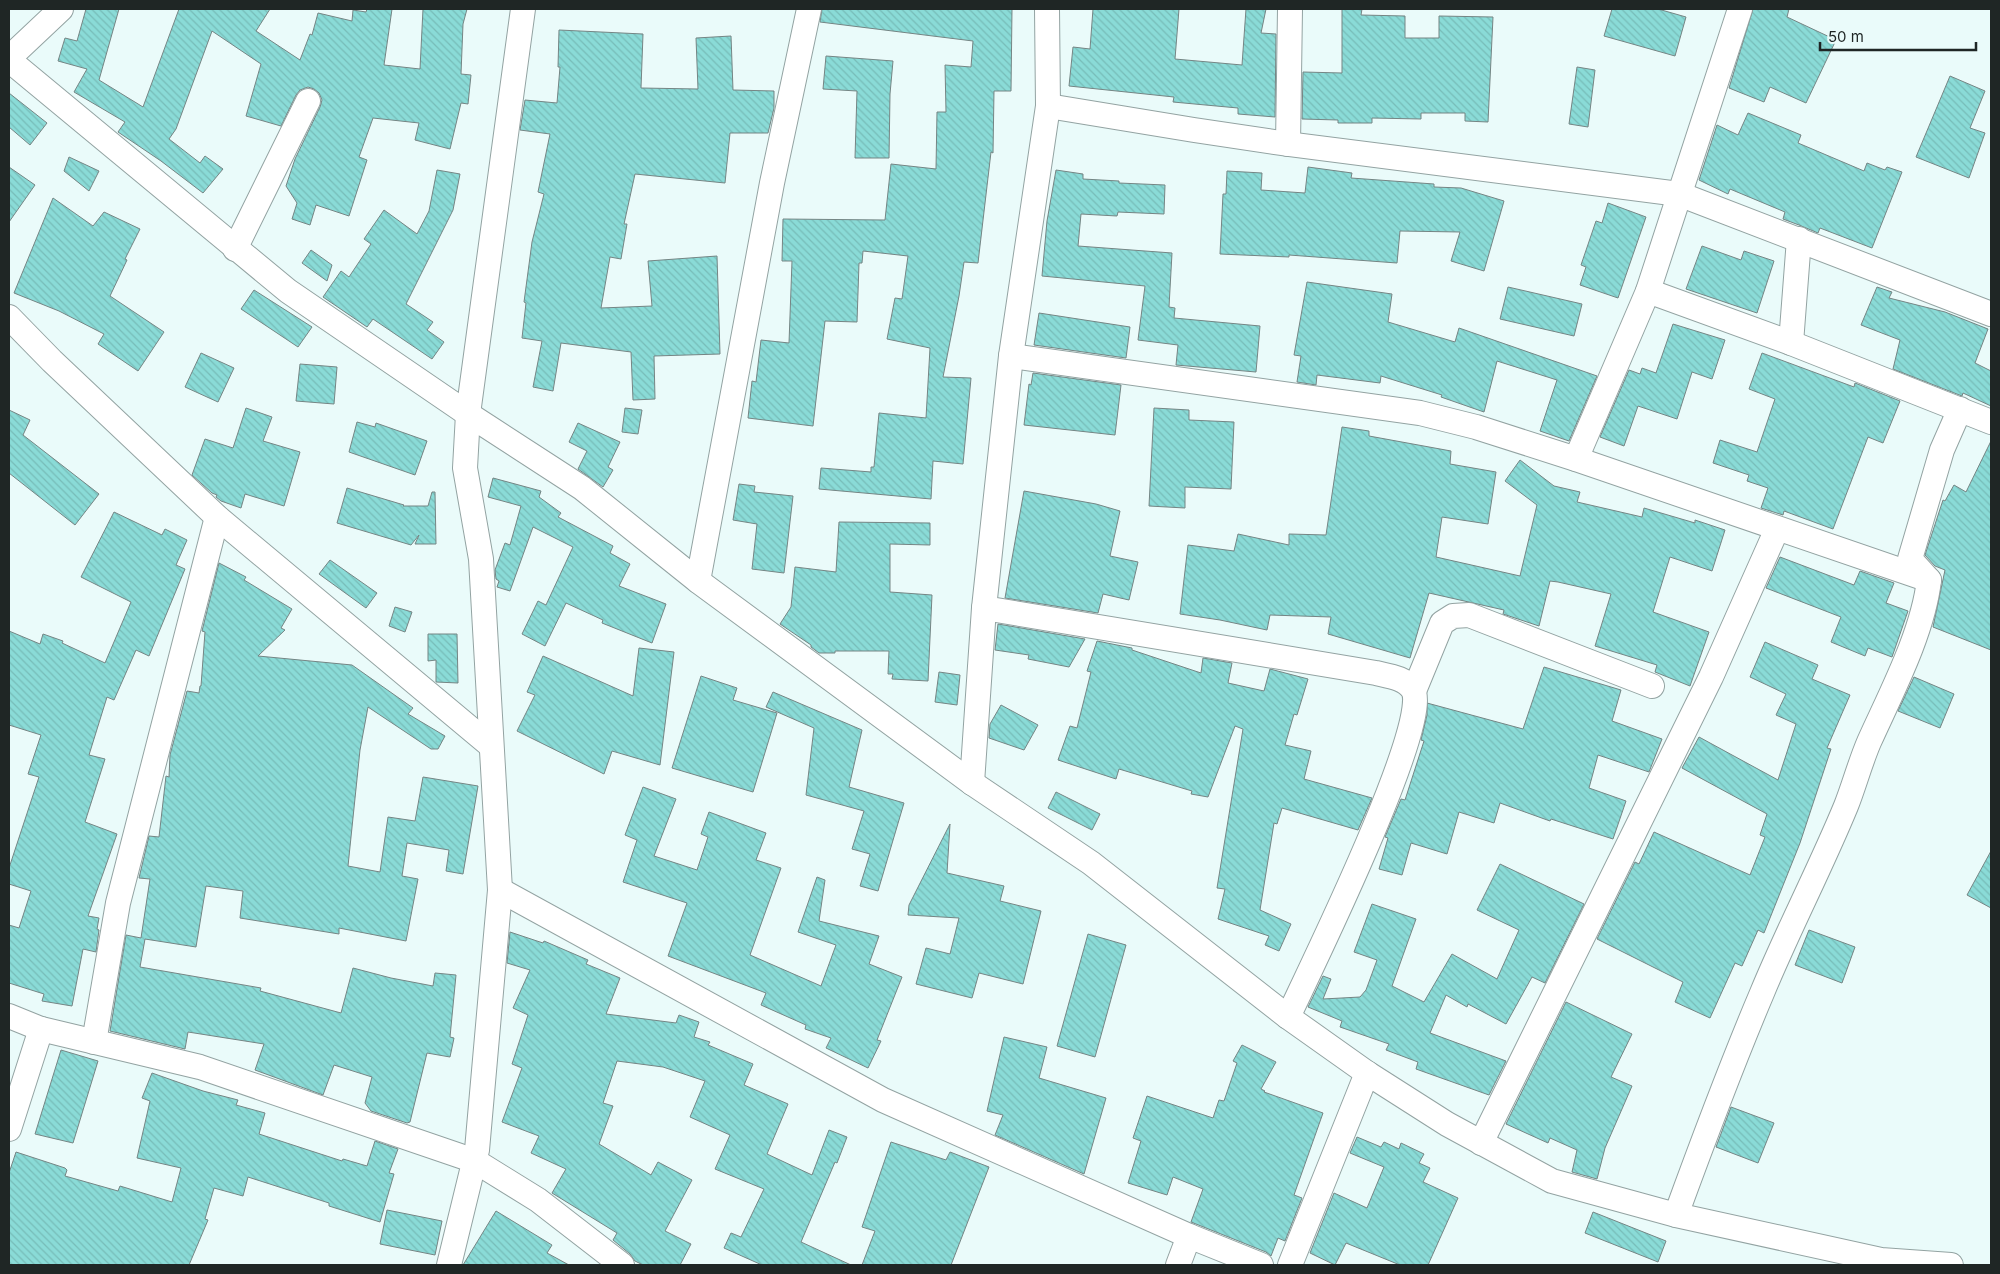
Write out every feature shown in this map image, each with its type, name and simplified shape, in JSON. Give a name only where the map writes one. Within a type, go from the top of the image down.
[{"type":"street","points":[[61,9],[9,59],[235,249],[288,292],[468,414],[582,488],[698,581],[972,783],[1091,863],[1288,1017],[1367,1073],[1447,1124],[1552,1181],[1676,1215],[1761,1235],[1881,1260],[1951,1265]]},
{"type":"street","points":[[449,1265],[475,1161],[500,890],[490,744],[488,661],[481,558],[465,468],[468,414],[523,9]]},
{"type":"street","points":[[698,581],[772,183],[809,9]]},
{"type":"street","points":[[972,783],[984,608],[1011,356],[1048,106],[1047,9]]},
{"type":"street","points":[[1288,144],[1290,9]]},
{"type":"street","points":[[1576,460],[1648,291],[1740,9]]},
{"type":"street","points":[[235,249],[308,101]]},
{"type":"street","points":[[1048,106],[1288,144],[1679,194],[1991,314]]},
{"type":"street","points":[[1790,343],[1799,239]]},
{"type":"street","points":[[1648,291],[1790,343],[1991,422]]},
{"type":"street","points":[[9,317],[52,361],[218,517],[490,744]]},
{"type":"street","points":[[1011,356],[1420,413],[1476,427],[1929,580]]},
{"type":"street","points":[[1676,1215],[1706,1131],[1762,991],[1846,806],[1869,743],[1883,716],[1921,619],[1927,598],[1929,580],[1910,559],[1942,450],[1960,409]]},
{"type":"street","points":[[94,1042],[118,903],[218,517]]},
{"type":"street","points":[[1482,1143],[1711,677],[1777,529]]},
{"type":"street","points":[[984,608],[1376,673],[1406,682],[1414,691]]},
{"type":"street","points":[[1288,1017],[1381,814],[1416,706],[1414,691],[1442,623],[1453,616],[1469,615],[1652,686]]},
{"type":"street","points":[[500,890],[883,1100],[1189,1236],[1261,1265]]},
{"type":"street","points":[[9,1016],[40,1029],[200,1067],[475,1161],[538,1200],[622,1265]]},
{"type":"street","points":[[9,1129],[40,1029]]},
{"type":"street","points":[[1290,1265],[1367,1073]]},
{"type":"street","points":[[1178,1265],[1189,1236]]},
{"type":"building","points":[[86,9],[119,9],[99,80],[143,107],[179,9],[270,9],[256,31],[300,60],[310,34],[312,35],[318,13],[352,21],[353,10],[366,12],[367,9],[392,9],[384,65],[420,69],[423,9],[467,9],[463,24],[461,74],[471,75],[468,104],[461,103],[450,149],[415,140],[419,123],[373,118],[359,157],[367,160],[349,216],[316,205],[310,225],[292,219],[297,203],[286,186],[295,159],[320,107],[322,100],[319,93],[308,87],[300,90],[281,126],[246,116],[261,64],[212,31],[176,129],[169,139],[200,163],[205,156],[223,169],[203,193],[161,161],[118,132],[125,122],[74,92],[87,69],[58,61],[65,38],[77,41]]},
{"type":"building","points":[[822,9],[1012,9],[1011,91],[994,91],[993,153],[991,152],[978,263],[964,262],[943,377],[971,378],[963,464],[933,461],[931,499],[819,489],[821,468],[871,472],[871,467],[874,467],[879,413],[926,418],[930,348],[887,339],[895,298],[902,299],[908,256],[863,251],[862,263],[859,263],[857,322],[825,321],[813,426],[748,418],[752,381],[756,382],[761,340],[789,343],[792,261],[782,261],[783,219],[885,220],[891,164],[936,169],[937,112],[946,112],[945,65],[971,67],[973,41],[820,22]]},
{"type":"building","points":[[1093,9],[1179,9],[1175,59],[1242,65],[1246,9],[1266,9],[1261,33],[1276,34],[1275,117],[1238,114],[1238,108],[1173,102],[1174,97],[1069,86],[1073,47],[1090,49]]},
{"type":"building","points":[[1342,9],[1362,9],[1361,15],[1405,16],[1405,38],[1439,38],[1439,16],[1493,17],[1488,122],[1465,121],[1465,113],[1421,113],[1421,119],[1372,118],[1372,123],[1338,123],[1338,120],[1302,119],[1303,72],[1342,73]]},
{"type":"building","points":[[1612,9],[1658,9],[1686,17],[1675,56],[1604,36]]},
{"type":"building","points":[[1753,9],[1789,9],[1787,17],[1836,40],[1806,103],[1770,87],[1764,102],[1729,88]]},
{"type":"building","points":[[559,30],[643,34],[641,88],[698,89],[696,38],[731,36],[733,90],[774,91],[774,108],[768,133],[730,133],[725,183],[635,174],[624,224],[627,224],[621,259],[610,257],[601,308],[652,306],[648,261],[717,256],[720,354],[654,356],[655,399],[633,400],[631,352],[561,343],[553,391],[533,387],[542,341],[522,338],[526,303],[524,302],[532,242],[544,194],[538,192],[550,134],[520,130],[525,100],[557,103],[560,67],[558,67]]},
{"type":"building","points":[[826,56],[893,61],[890,94],[889,158],[855,158],[857,91],[823,89]]},
{"type":"building","points":[[1577,67],[1595,70],[1588,127],[1569,124]]},
{"type":"building","points":[[1950,76],[1985,91],[1970,128],[1985,133],[1969,178],[1916,157]]},
{"type":"building","points":[[9,93],[47,123],[30,145],[9,127]]},
{"type":"building","points":[[1748,113],[1801,135],[1798,143],[1864,171],[1867,163],[1885,170],[1887,167],[1902,172],[1872,248],[1820,228],[1818,233],[1783,219],[1785,212],[1730,189],[1728,194],[1699,180],[1717,125],[1738,135]]},
{"type":"building","points":[[69,157],[99,171],[89,191],[64,171]]},
{"type":"building","points":[[9,167],[35,185],[9,222]]},
{"type":"building","points":[[1308,167],[1352,173],[1351,178],[1434,184],[1434,187],[1461,188],[1504,201],[1484,271],[1451,261],[1460,232],[1400,231],[1397,263],[1289,255],[1289,257],[1220,254],[1223,194],[1226,194],[1227,171],[1262,173],[1261,190],[1305,193]]},
{"type":"building","points":[[437,170],[460,174],[453,210],[406,304],[433,322],[427,330],[444,342],[432,359],[373,319],[367,327],[323,297],[341,271],[349,277],[371,244],[364,239],[384,210],[417,234],[429,211]]},
{"type":"building","points":[[1056,170],[1083,174],[1083,179],[1165,185],[1164,214],[1118,212],[1117,216],[1081,214],[1078,246],[1172,253],[1169,307],[1175,308],[1174,318],[1260,326],[1256,372],[1176,365],[1178,345],[1138,340],[1145,286],[1042,276],[1047,221]]},
{"type":"building","points":[[53,198],[93,226],[104,212],[140,229],[110,296],[164,332],[138,371],[98,344],[104,334],[59,311],[14,293]]},
{"type":"building","points":[[1608,203],[1646,217],[1618,298],[1580,285],[1586,267],[1581,265],[1596,221],[1602,223]]},
{"type":"building","points":[[1702,246],[1741,260],[1744,251],[1774,261],[1757,313],[1686,289]]},
{"type":"building","points":[[311,250],[332,265],[327,281],[302,263]]},
{"type":"building","points":[[1307,282],[1392,294],[1388,322],[1455,342],[1459,328],[1597,376],[1569,441],[1540,431],[1557,380],[1497,361],[1484,412],[1441,397],[1442,395],[1381,376],[1380,383],[1317,375],[1316,385],[1297,382],[1301,356],[1294,355]]},
{"type":"building","points":[[1508,287],[1582,304],[1574,336],[1500,319]]},
{"type":"building","points":[[1877,287],[1892,292],[1889,298],[1945,312],[1988,329],[1975,363],[1991,371],[1991,406],[1963,393],[1962,396],[1893,369],[1900,340],[1861,325]]},
{"type":"building","points":[[254,290],[312,327],[298,347],[241,309]]},
{"type":"building","points":[[1039,313],[1130,327],[1126,358],[1034,345]]},
{"type":"building","points":[[1673,324],[1725,340],[1712,379],[1692,372],[1677,419],[1638,406],[1624,446],[1600,437],[1629,370],[1640,374],[1642,368],[1656,373]]},
{"type":"building","points":[[201,353],[234,368],[218,402],[185,387]]},
{"type":"building","points":[[1762,353],[1854,387],[1855,383],[1900,401],[1883,443],[1868,437],[1833,529],[1784,511],[1783,515],[1761,508],[1768,488],[1747,481],[1749,475],[1713,463],[1720,440],[1757,452],[1775,399],[1749,389]]},
{"type":"building","points":[[300,364],[337,367],[334,404],[296,401]]},
{"type":"building","points":[[1033,373],[1121,385],[1115,435],[1024,425],[1029,384],[1031,385]]},
{"type":"building","points":[[246,408],[272,417],[263,441],[300,452],[284,506],[245,494],[241,508],[221,501],[216,497],[217,495],[212,493],[192,475],[205,439],[233,448]]},
{"type":"building","points":[[625,408],[642,410],[638,434],[622,432]]},
{"type":"building","points":[[1154,408],[1189,410],[1189,420],[1234,422],[1231,489],[1185,487],[1185,508],[1149,506]]},
{"type":"building","points":[[9,410],[30,420],[23,435],[99,494],[75,525],[9,473]]},
{"type":"building","points":[[357,422],[375,427],[376,423],[427,441],[415,475],[349,452]]},
{"type":"building","points":[[578,423],[620,442],[608,467],[613,470],[603,487],[578,469],[587,451],[569,442]]},
{"type":"building","points":[[1342,427],[1369,431],[1369,436],[1451,451],[1450,464],[1496,472],[1488,524],[1442,517],[1436,557],[1520,576],[1537,505],[1505,481],[1520,460],[1554,486],[1580,492],[1577,502],[1642,517],[1644,508],[1695,523],[1695,520],[1725,530],[1712,571],[1670,557],[1653,612],[1709,632],[1690,686],[1655,672],[1657,665],[1595,646],[1611,594],[1558,582],[1550,581],[1539,626],[1503,614],[1504,610],[1429,593],[1410,658],[1328,634],[1331,617],[1270,615],[1267,630],[1180,614],[1188,545],[1234,551],[1238,534],[1289,545],[1289,534],[1326,535]]},
{"type":"building","points":[[1991,441],[1991,650],[1933,627],[1945,570],[1935,566],[1925,555],[1943,500],[1945,501],[1954,485],[1966,492]]},
{"type":"building","points":[[493,478],[541,491],[539,497],[561,513],[558,517],[613,546],[610,553],[630,564],[619,586],[666,604],[652,643],[602,623],[603,620],[566,603],[545,646],[522,634],[538,601],[546,605],[573,547],[533,527],[510,591],[497,587],[499,581],[496,579],[495,570],[505,543],[510,545],[521,506],[488,497]]},
{"type":"building","points":[[739,484],[755,486],[754,492],[793,496],[784,573],[752,569],[757,524],[733,520]]},
{"type":"building","points":[[347,488],[403,506],[428,506],[432,492],[435,492],[436,544],[415,544],[419,535],[411,545],[337,523]]},
{"type":"building","points":[[1024,491],[1096,504],[1120,511],[1110,556],[1138,562],[1129,600],[1103,594],[1098,613],[1005,598]]},
{"type":"building","points":[[114,512],[162,535],[165,529],[187,540],[176,565],[185,569],[149,656],[136,650],[114,700],[107,697],[89,755],[105,759],[85,822],[117,834],[88,916],[99,918],[96,952],[83,949],[72,1006],[42,1001],[44,994],[9,983],[9,925],[19,928],[31,891],[9,884],[9,868],[39,777],[28,774],[41,735],[9,725],[9,631],[40,644],[43,634],[63,641],[62,643],[105,663],[131,602],[81,577]]},
{"type":"building","points":[[839,522],[930,523],[930,545],[890,544],[890,592],[932,595],[928,681],[892,679],[893,674],[888,674],[889,651],[835,651],[835,653],[819,653],[811,645],[780,624],[791,607],[795,567],[836,572]]},
{"type":"building","points":[[1780,557],[1854,585],[1860,571],[1894,583],[1886,603],[1908,611],[1892,657],[1868,648],[1865,656],[1831,642],[1841,617],[1766,588]]},
{"type":"building","points":[[330,560],[377,593],[366,608],[319,574]]},
{"type":"building","points":[[219,563],[246,577],[244,580],[292,609],[281,628],[285,630],[258,656],[352,665],[413,708],[408,714],[445,736],[438,749],[431,749],[368,707],[360,750],[348,866],[380,872],[388,817],[415,821],[423,777],[478,786],[463,874],[446,871],[449,850],[407,843],[402,876],[418,879],[406,941],[339,928],[339,934],[240,918],[243,891],[206,886],[196,947],[145,939],[140,967],[261,988],[260,991],[341,1013],[353,968],[433,986],[435,973],[456,975],[450,1037],[454,1038],[450,1057],[427,1053],[410,1122],[407,1123],[371,1111],[365,1103],[372,1077],[334,1065],[323,1095],[255,1070],[264,1044],[188,1032],[185,1049],[110,1031],[126,935],[141,938],[150,879],[139,878],[149,836],[159,837],[166,776],[169,777],[170,755],[187,691],[199,693],[201,686],[205,632],[202,631]]},
{"type":"building","points":[[395,607],[412,612],[405,632],[389,626]]},
{"type":"building","points":[[998,624],[1085,639],[1069,667],[1028,659],[1029,655],[995,650]]},
{"type":"building","points":[[428,634],[457,634],[458,683],[436,682],[436,660],[428,661]]},
{"type":"building","points":[[1097,641],[1132,648],[1132,650],[1201,673],[1203,658],[1232,663],[1228,683],[1264,691],[1270,669],[1308,679],[1297,715],[1294,714],[1285,745],[1311,751],[1304,779],[1372,798],[1358,830],[1282,808],[1277,824],[1274,823],[1260,910],[1291,924],[1279,951],[1265,945],[1269,936],[1218,919],[1225,889],[1217,888],[1243,729],[1235,726],[1208,797],[1191,794],[1192,791],[1119,769],[1116,779],[1058,760],[1070,726],[1077,728],[1091,672],[1087,671]]},
{"type":"building","points":[[1765,642],[1818,665],[1812,679],[1850,695],[1827,748],[1831,749],[1800,843],[1764,933],[1758,930],[1742,966],[1735,963],[1710,1018],[1675,1002],[1683,982],[1597,939],[1635,862],[1639,864],[1654,832],[1750,875],[1765,837],[1760,835],[1767,814],[1682,768],[1699,737],[1778,780],[1796,724],[1776,715],[1786,694],[1750,677]]},
{"type":"building","points":[[639,648],[674,652],[660,765],[612,751],[604,774],[517,731],[535,695],[527,692],[543,656],[633,696]]},
{"type":"building","points":[[1544,667],[1621,690],[1612,721],[1662,739],[1649,772],[1598,755],[1589,788],[1626,801],[1613,839],[1551,819],[1550,821],[1500,803],[1494,823],[1459,812],[1447,854],[1411,843],[1402,875],[1379,869],[1388,838],[1385,837],[1401,799],[1405,800],[1424,741],[1421,740],[1427,715],[1427,703],[1523,729]]},
{"type":"building","points":[[939,672],[960,675],[957,705],[935,702]]},
{"type":"building","points":[[701,676],[737,688],[733,700],[777,713],[753,792],[672,768]]},
{"type":"building","points":[[1914,677],[1954,694],[1940,728],[1898,711]]},
{"type":"building","points":[[773,692],[862,730],[849,787],[904,803],[878,891],[860,886],[870,854],[852,849],[864,811],[806,795],[814,728],[766,707]]},
{"type":"building","points":[[1001,705],[1038,725],[1024,750],[989,738],[990,724]]},
{"type":"building","points":[[643,787],[676,799],[654,856],[697,870],[708,837],[701,834],[709,812],[766,833],[756,860],[781,868],[750,955],[821,986],[836,945],[798,932],[817,877],[825,880],[819,921],[879,936],[869,964],[902,977],[877,1040],[881,1041],[868,1068],[826,1048],[831,1038],[805,1029],[806,1025],[761,1005],[766,993],[668,956],[687,903],[623,882],[637,840],[625,835]]},
{"type":"building","points":[[1056,792],[1100,814],[1092,830],[1048,808]]},
{"type":"building","points":[[950,824],[947,873],[1004,886],[1000,901],[1041,911],[1023,984],[979,973],[972,998],[916,984],[926,948],[950,954],[959,918],[908,915],[909,905]]},
{"type":"building","points":[[1991,851],[1991,908],[1967,895]]},
{"type":"building","points":[[1500,864],[1584,904],[1545,983],[1532,977],[1506,1024],[1468,1004],[1467,1007],[1446,995],[1430,1033],[1506,1061],[1489,1095],[1416,1069],[1418,1062],[1386,1050],[1389,1044],[1340,1027],[1342,1021],[1308,1007],[1323,976],[1331,979],[1323,999],[1360,997],[1366,990],[1377,960],[1354,952],[1372,904],[1416,919],[1392,986],[1424,1002],[1452,954],[1497,979],[1519,930],[1477,910]]},
{"type":"building","points":[[1809,930],[1855,947],[1842,983],[1795,965]]},
{"type":"building","points":[[510,932],[543,943],[544,941],[588,960],[586,964],[620,978],[606,1014],[676,1023],[679,1015],[699,1022],[694,1037],[710,1042],[708,1045],[753,1064],[744,1085],[788,1104],[767,1154],[812,1175],[829,1130],[847,1137],[801,1242],[851,1265],[762,1265],[724,1248],[731,1233],[741,1237],[764,1189],[715,1169],[730,1135],[690,1117],[705,1081],[663,1067],[617,1061],[603,1103],[613,1106],[599,1144],[651,1175],[658,1162],[692,1180],[665,1231],[691,1244],[680,1265],[643,1265],[635,1261],[630,1254],[613,1240],[617,1233],[552,1193],[566,1169],[531,1153],[539,1136],[502,1122],[522,1068],[512,1064],[528,1015],[513,1008],[530,970],[507,963]]},
{"type":"building","points":[[1088,934],[1126,945],[1095,1057],[1057,1046]]},
{"type":"building","points":[[1566,1002],[1632,1034],[1611,1077],[1632,1086],[1605,1148],[1597,1179],[1572,1172],[1577,1150],[1550,1138],[1548,1143],[1506,1124]]},
{"type":"building","points":[[1004,1037],[1047,1047],[1039,1078],[1106,1098],[1084,1174],[995,1135],[1003,1115],[987,1111]]},
{"type":"building","points":[[1242,1045],[1276,1062],[1261,1089],[1264,1092],[1323,1113],[1294,1195],[1302,1198],[1285,1241],[1278,1238],[1271,1256],[1266,1252],[1191,1222],[1203,1189],[1173,1177],[1167,1195],[1128,1183],[1141,1141],[1133,1138],[1147,1096],[1213,1118],[1219,1100],[1224,1101],[1237,1063],[1233,1061]]},
{"type":"building","points":[[61,1050],[98,1061],[73,1143],[35,1134]]},
{"type":"building","points":[[152,1073],[203,1091],[238,1100],[236,1105],[265,1113],[259,1134],[342,1161],[343,1159],[367,1166],[375,1141],[398,1149],[389,1173],[394,1174],[380,1222],[329,1206],[329,1203],[248,1177],[243,1196],[214,1188],[205,1219],[208,1220],[189,1265],[9,1265],[9,1173],[16,1152],[65,1168],[67,1170],[65,1176],[118,1191],[120,1186],[172,1202],[181,1168],[137,1158],[150,1101],[142,1098]]},
{"type":"building","points":[[1731,1107],[1774,1123],[1758,1163],[1716,1147]]},
{"type":"building","points":[[1357,1137],[1381,1147],[1384,1142],[1399,1149],[1401,1143],[1424,1154],[1419,1163],[1430,1168],[1423,1182],[1458,1198],[1428,1265],[1400,1265],[1346,1243],[1335,1265],[1310,1253],[1334,1193],[1367,1208],[1384,1167],[1350,1153]]},
{"type":"building","points":[[891,1142],[946,1160],[950,1152],[989,1167],[951,1265],[862,1265],[875,1231],[862,1227]]},
{"type":"building","points":[[387,1210],[442,1221],[435,1255],[380,1244]]},
{"type":"building","points":[[496,1211],[552,1245],[547,1253],[569,1265],[463,1265]]},
{"type":"building","points":[[1593,1212],[1666,1241],[1658,1262],[1585,1233]]}]
